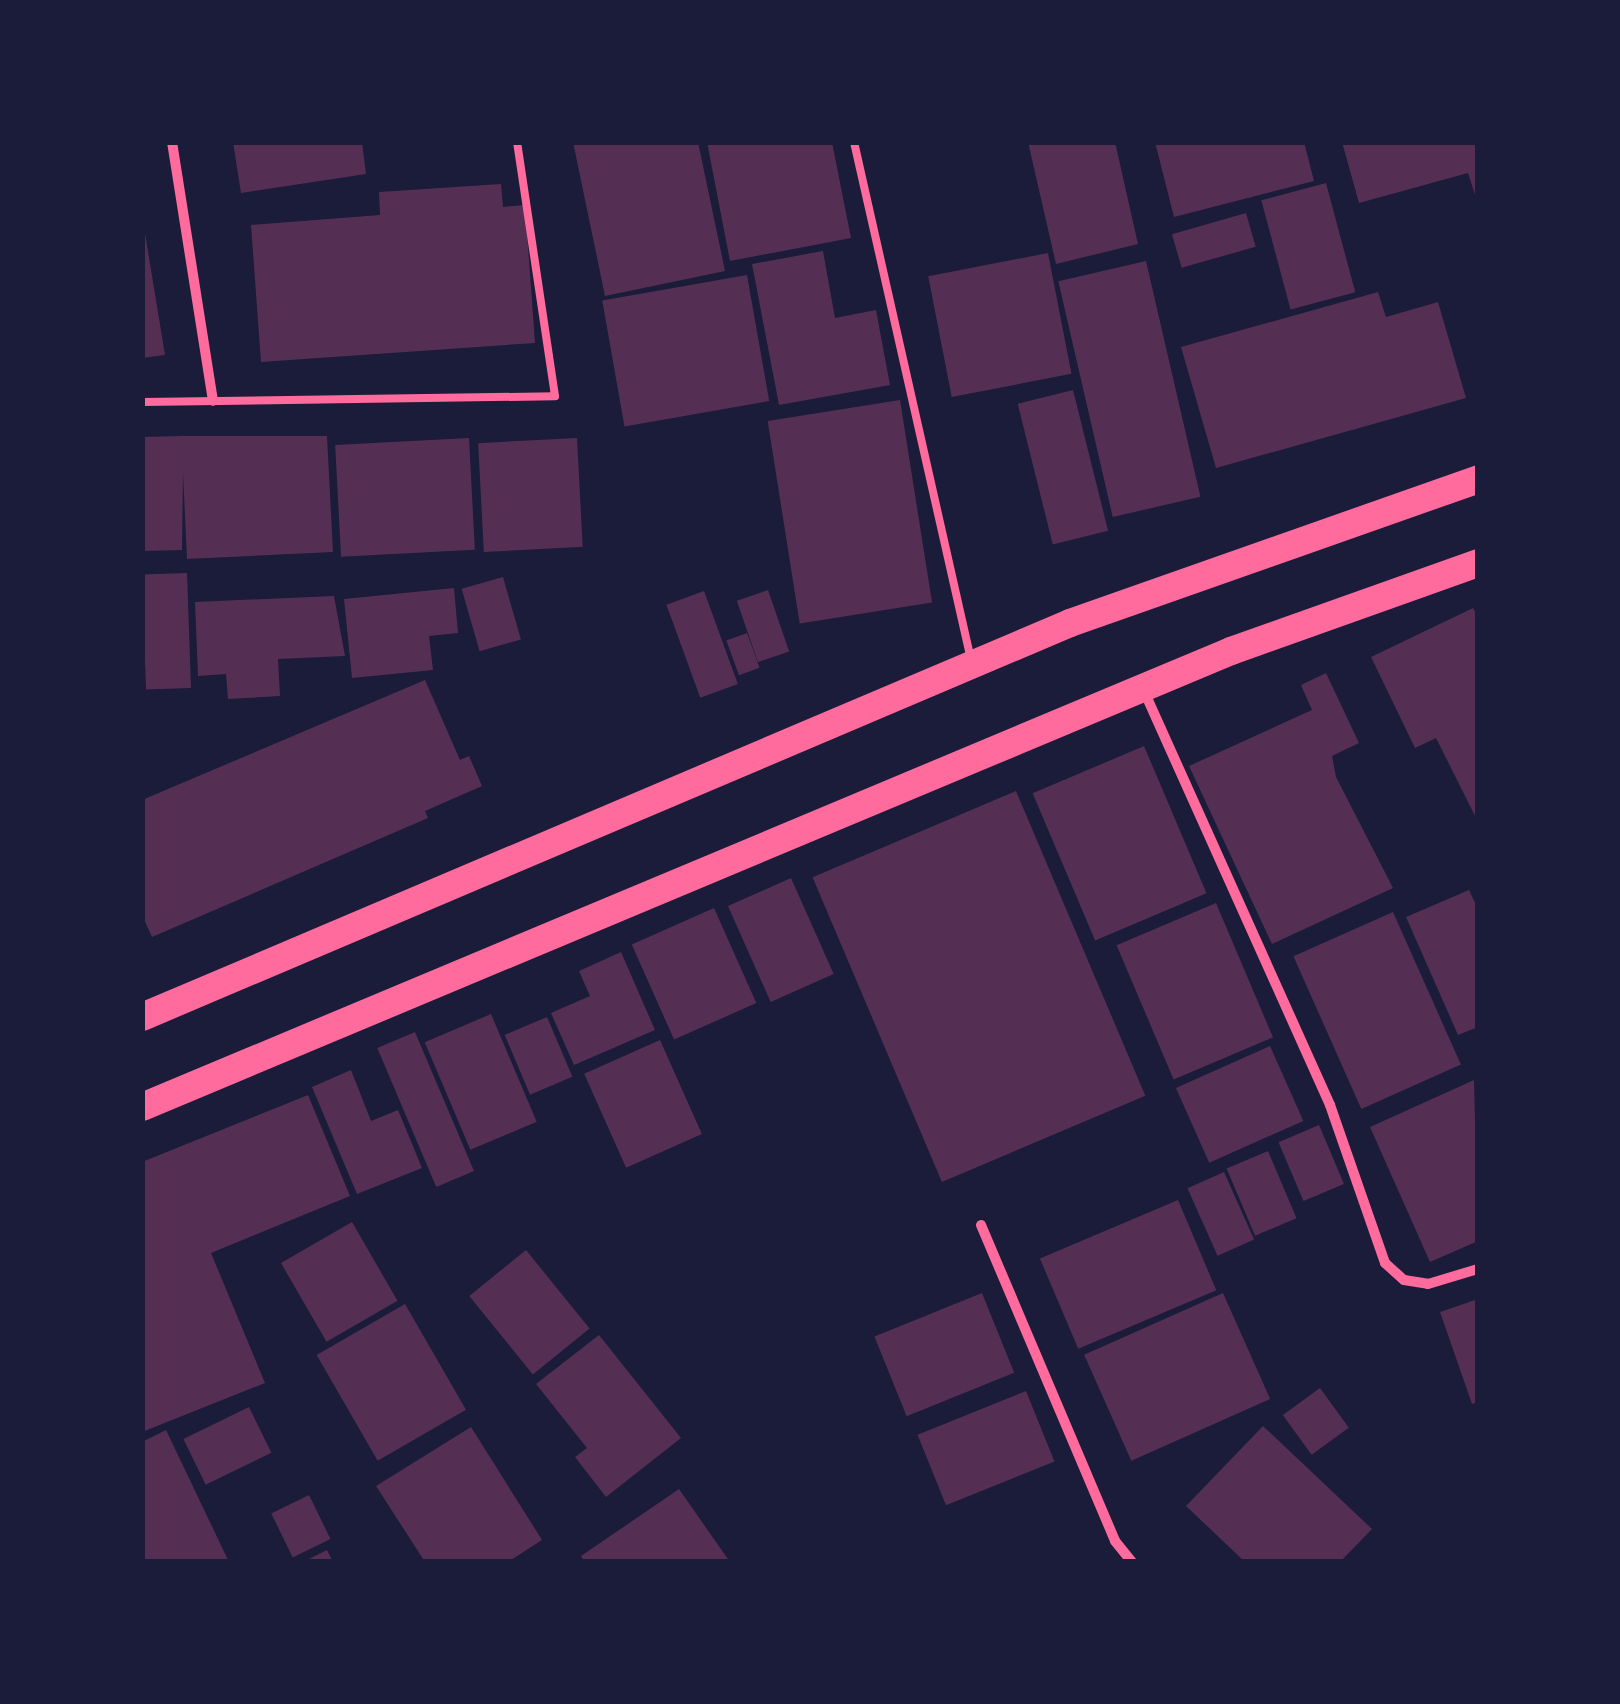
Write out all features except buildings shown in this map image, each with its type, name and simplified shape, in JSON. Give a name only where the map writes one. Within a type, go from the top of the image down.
[{"type":"highway","points":[[142,1017],[974,670],[1070,623],[1478,479]]},
{"type":"highway","points":[[142,1107],[1144,691],[1478,563]]},
{"type":"street","points":[[172,142],[213,401]]},
{"type":"street","points":[[1144,691],[1330,1105],[1386,1263],[1404,1280],[1428,1284],[1478,1269]]},
{"type":"street","points":[[981,1225],[1115,1542],[1132,1562]]},
{"type":"lane","points":[[142,402],[555,396],[517,142]]},
{"type":"lane","points":[[854,142],[974,670]]}]
